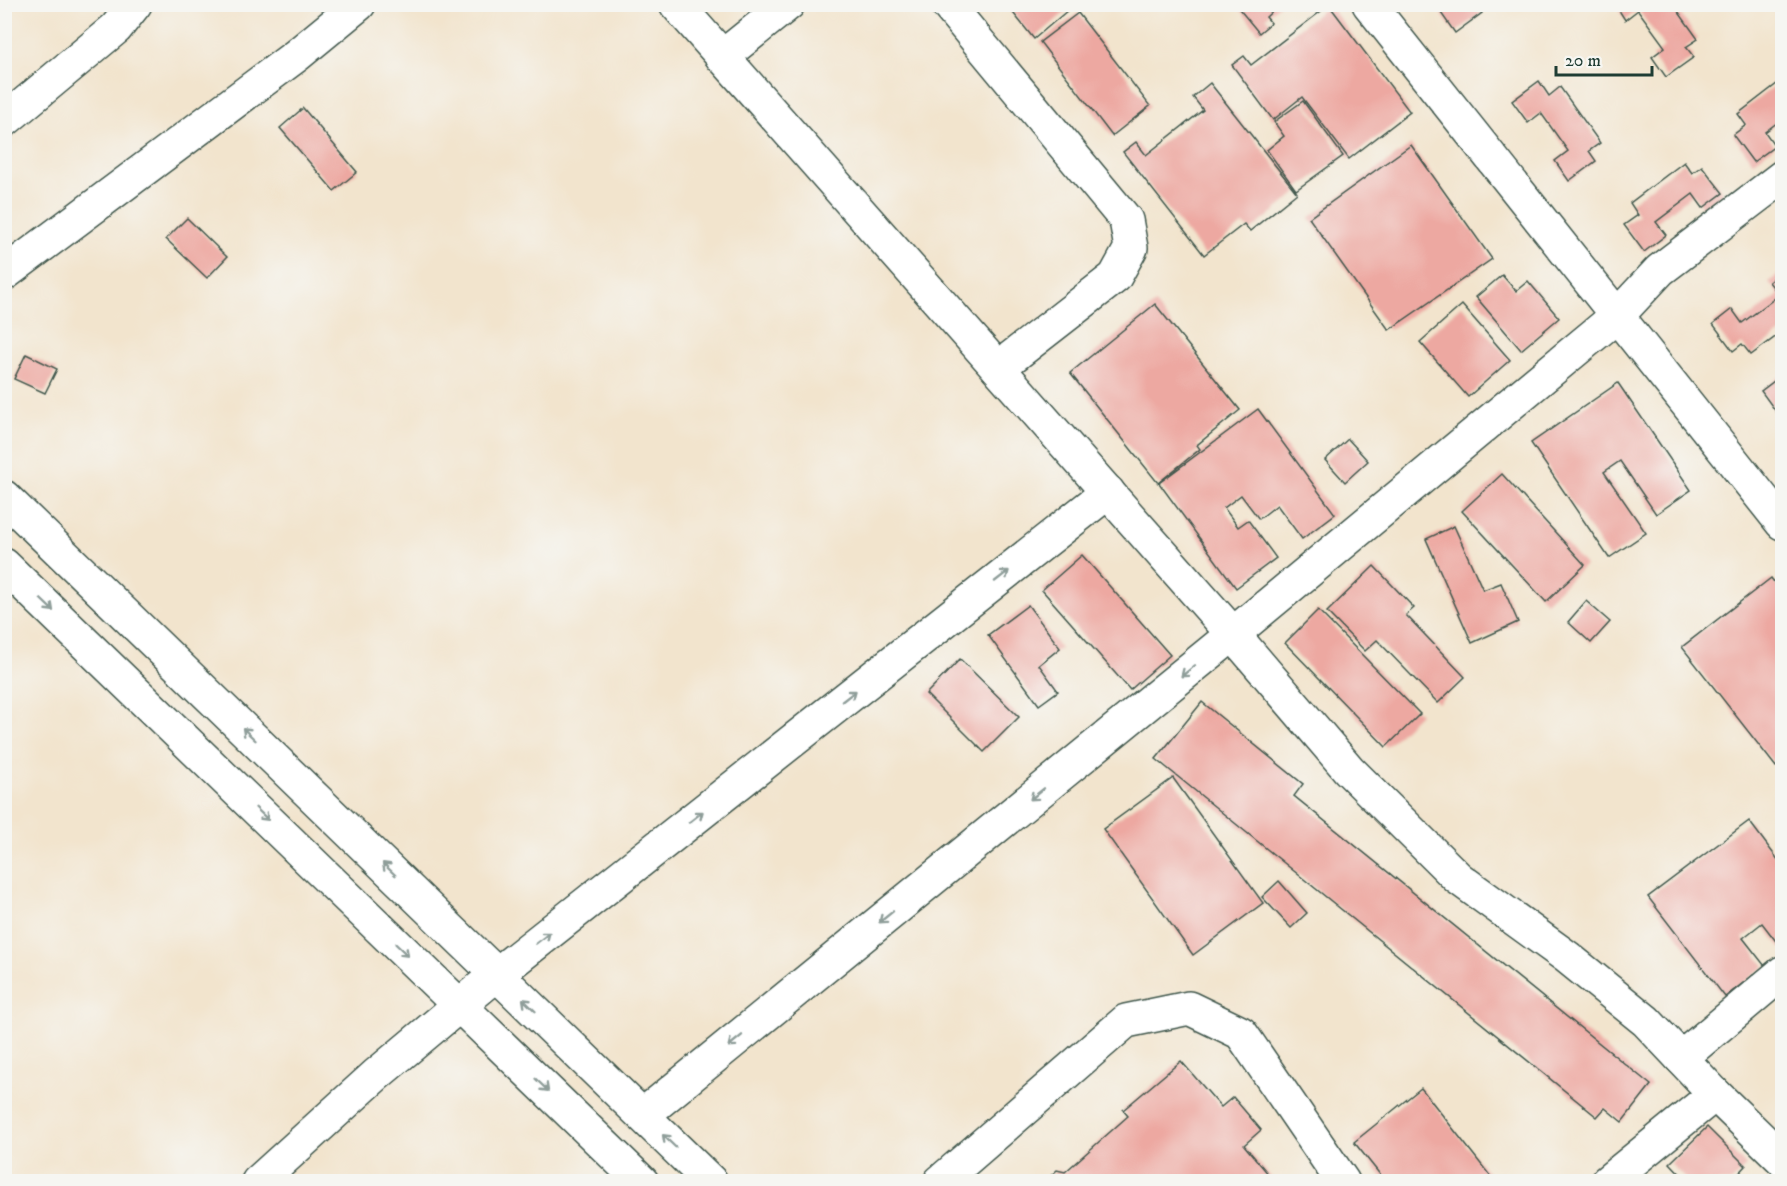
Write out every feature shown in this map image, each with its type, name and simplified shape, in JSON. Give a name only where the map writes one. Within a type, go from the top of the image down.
[{"type":"street","points":[[4,121],[116,28],[135,4]]},
{"type":"street","points":[[4,274],[297,55],[359,4]]},
{"type":"street","points":[[675,4],[1233,634],[1349,771],[1458,878],[1567,957],[1638,1014],[1782,1159]]},
{"type":"street","points":[[722,57],[788,4]]},
{"type":"street","points":[[947,4],[1126,220],[1131,248],[1115,277],[998,368]]},
{"type":"street","points":[[1369,4],[1782,523]]},
{"type":"street","points":[[643,1115],[1233,634],[1618,315],[1660,270],[1782,177]]},
{"type":"street","points":[[258,1182],[375,1076],[497,974],[1108,492]]},
{"type":"street","points":[[4,497],[711,1182]]},
{"type":"street","points":[[4,565],[642,1182]]},
{"type":"street","points":[[1681,1058],[1782,973]]},
{"type":"street","points":[[940,1182],[1126,1021],[1189,1008],[1241,1033],[1343,1182]]},
{"type":"street","points":[[1607,1182],[1715,1094]]},
{"type":"building","points":[[1006,4],[1075,4],[1034,39]]},
{"type":"building","points":[[1235,4],[1280,4],[1266,17],[1271,23],[1259,33]]},
{"type":"building","points":[[1452,4],[1476,4],[1482,13],[1455,33],[1441,13]]},
{"type":"building","points":[[1615,4],[1673,4],[1698,39],[1686,47],[1694,57],[1666,77],[1652,57],[1665,47],[1638,10],[1625,20]]},
{"type":"building","points":[[1329,5],[1410,112],[1349,159],[1302,97],[1273,120],[1232,65],[1244,56],[1251,65]]},
{"type":"building","points":[[1078,13],[1150,106],[1112,136],[1040,42]]},
{"type":"building","points":[[1782,80],[1782,119],[1765,132],[1775,146],[1753,162],[1733,135],[1746,125],[1738,114]]},
{"type":"building","points":[[1539,81],[1549,96],[1560,87],[1600,143],[1589,151],[1596,161],[1569,181],[1555,161],[1568,151],[1541,113],[1528,123],[1512,101]]},
{"type":"building","points":[[1210,83],[1297,193],[1250,231],[1244,224],[1204,255],[1123,152],[1136,142],[1146,155],[1203,110],[1193,97]]},
{"type":"building","points":[[1303,101],[1343,156],[1296,190],[1267,150],[1284,136],[1274,122]]},
{"type":"building","points":[[303,108],[357,172],[334,191],[280,128]]},
{"type":"building","points":[[1411,145],[1492,259],[1389,330],[1309,218]]},
{"type":"building","points":[[1684,162],[1692,173],[1702,166],[1723,193],[1703,208],[1693,194],[1656,222],[1666,235],[1644,252],[1624,225],[1638,215],[1630,203]]},
{"type":"building","points":[[187,218],[227,257],[207,278],[166,239]]},
{"type":"building","points":[[1782,272],[1782,332],[1751,355],[1742,344],[1733,351],[1713,324],[1732,309],[1742,323],[1779,295],[1769,282]]},
{"type":"building","points":[[1502,275],[1516,291],[1528,281],[1559,318],[1521,350],[1476,297]]},
{"type":"building","points":[[1155,304],[1240,410],[1197,445],[1200,449],[1158,483],[1070,373]]},
{"type":"building","points":[[1462,305],[1510,360],[1468,397],[1420,342]]},
{"type":"building","points":[[26,354],[57,369],[45,393],[14,379]]},
{"type":"building","points":[[1782,375],[1782,409],[1777,413],[1761,391]]},
{"type":"building","points":[[1618,383],[1691,490],[1656,514],[1620,461],[1604,472],[1646,533],[1609,558],[1531,443]]},
{"type":"building","points":[[1258,409],[1335,514],[1302,539],[1277,505],[1259,519],[1241,495],[1224,508],[1238,527],[1248,520],[1276,558],[1236,588],[1159,483]]},
{"type":"building","points":[[1348,439],[1368,461],[1345,482],[1325,460]]},
{"type":"building","points":[[1502,474],[1585,565],[1546,602],[1462,511]]},
{"type":"building","points":[[1454,526],[1483,590],[1501,583],[1518,622],[1472,643],[1426,539]]},
{"type":"building","points":[[1082,555],[1170,655],[1130,690],[1042,590]]},
{"type":"building","points":[[1374,566],[1414,608],[1406,615],[1465,677],[1438,703],[1377,640],[1365,651],[1327,612]]},
{"type":"building","points":[[1771,578],[1782,593],[1782,762],[1776,767],[1682,647]]},
{"type":"building","points":[[1586,601],[1610,622],[1591,643],[1568,622]]},
{"type":"building","points":[[1028,605],[1060,648],[1039,665],[1058,691],[1039,705],[988,635]]},
{"type":"building","points":[[1318,610],[1420,714],[1386,747],[1285,643]]},
{"type":"building","points":[[960,659],[1019,717],[984,752],[926,694]]},
{"type":"building","points":[[1202,702],[1303,784],[1294,796],[1651,1085],[1622,1122],[1605,1108],[1597,1117],[1156,759]]},
{"type":"building","points":[[1173,778],[1263,903],[1193,955],[1103,829]]},
{"type":"building","points":[[1749,821],[1782,865],[1782,949],[1762,923],[1743,938],[1765,966],[1725,997],[1648,897]]},
{"type":"building","points":[[1279,881],[1307,913],[1291,928],[1262,897]]},
{"type":"building","points":[[1181,1061],[1221,1107],[1233,1097],[1261,1130],[1244,1145],[1275,1182],[1044,1182],[1057,1170],[1065,1172],[1128,1116],[1123,1110]]},
{"type":"building","points":[[1421,1088],[1495,1182],[1386,1182],[1354,1142]]},
{"type":"building","points":[[1707,1127],[1746,1166],[1731,1182],[1688,1182],[1670,1163]]}]
